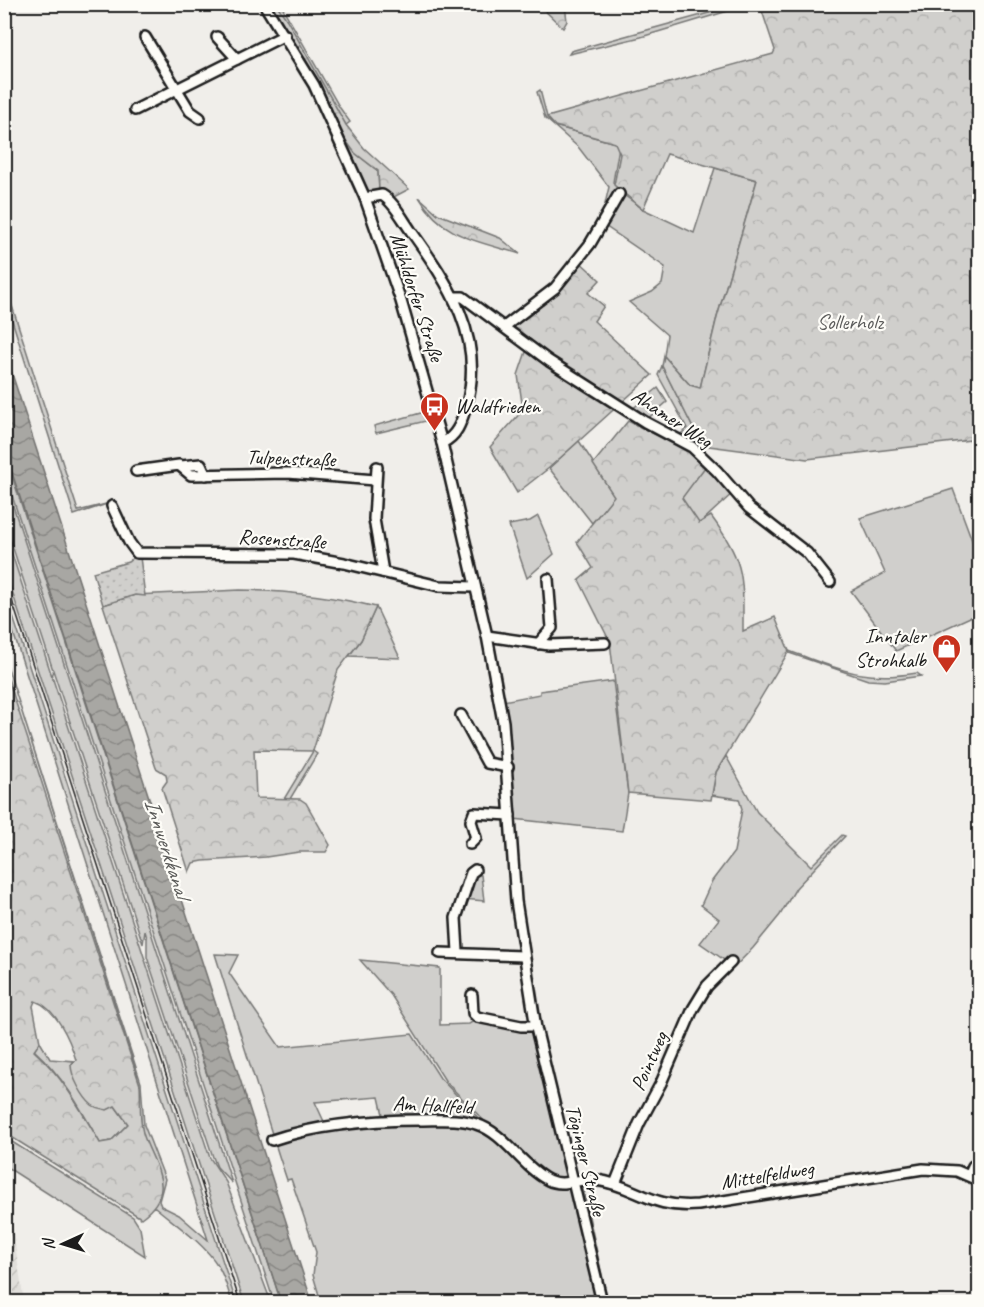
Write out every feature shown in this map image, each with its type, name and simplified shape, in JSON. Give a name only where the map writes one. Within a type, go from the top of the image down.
[{"type":"street","name":"Mühldorfer Straße","points":[[264,4],[285,35],[327,112],[365,198],[398,292],[442,443],[489,648]]},
{"type":"street","points":[[135,110],[285,35]]},
{"type":"street","points":[[145,37],[190,111],[200,118]]},
{"type":"street","points":[[217,37],[237,59]]},
{"type":"street","points":[[504,327],[555,288],[590,244],[619,194]]},
{"type":"street","name":"Mühldorfer Straße","points":[[365,198],[379,195],[386,197],[454,297],[470,342],[472,379],[464,413],[455,434],[442,443]]},
{"type":"street","name":"Ahamer Weg","points":[[454,297],[463,297],[549,361],[645,422],[692,447],[717,471],[749,508],[807,553],[830,582]]},
{"type":"street","name":"Tulpenstraße","points":[[136,471],[182,465],[191,476],[288,473],[375,480]]},
{"type":"street","points":[[377,467],[374,519],[383,572]]},
{"type":"street","name":"Rosenstraße","points":[[112,506],[129,542],[137,553],[286,553],[383,572],[439,586],[475,587]]},
{"type":"street","points":[[538,644],[552,628],[548,579]]},
{"type":"street","points":[[487,636],[538,644],[605,643]]},
{"type":"street","name":"Töginger Straße","points":[[489,648],[503,722],[508,767],[513,878],[523,956],[536,1026],[602,1302]]},
{"type":"street","points":[[461,715],[487,763],[508,767]]},
{"type":"street","points":[[470,844],[476,838],[471,821],[474,813],[510,815]]},
{"type":"street","points":[[458,952],[456,918],[471,873],[475,870]]},
{"type":"street","points":[[440,953],[523,956]]},
{"type":"street","name":"Pointweg","points":[[615,1184],[639,1124],[661,1083],[693,1009],[707,986],[731,962]]},
{"type":"street","points":[[472,996],[473,1013],[477,1017],[521,1026],[536,1026]]},
{"type":"street","name":"Am Hallfeld","points":[[272,1140],[302,1131],[354,1123],[385,1120],[464,1121],[491,1130],[547,1179],[558,1183],[574,1182]]},
{"type":"street","points":[[969,1175],[973,1166],[980,1162]]},
{"type":"street","name":"Mittelfeldweg","points":[[574,1182],[594,1179],[615,1184],[664,1204],[680,1206],[923,1169],[943,1168],[969,1175],[980,1181]]},
{"type":"shaded area","points":[[5,1181],[24,1302],[5,1302]]},
{"type":"green space","points":[[268,5],[277,5],[287,20],[346,125],[364,148],[409,189],[392,198],[379,190],[378,171],[355,153],[339,131],[289,35]]},
{"type":"green space","points":[[277,5],[281,5],[350,122],[346,125]]},
{"type":"green space","points":[[539,5],[565,5],[567,21],[563,28]]},
{"type":"green space","points":[[738,5],[748,5],[641,37],[569,54],[571,51]]},
{"type":"green space","name":"Sollerholz","points":[[760,5],[979,5],[979,439],[807,459],[709,446],[700,442],[662,366],[664,356],[690,385],[700,388],[716,321],[757,180],[667,154],[643,209],[614,185],[620,154],[615,143],[555,126],[547,117],[773,54],[775,50]]},
{"type":"green space","points":[[540,90],[547,117],[555,126],[615,143],[619,147],[613,182],[619,192],[602,217],[609,187],[579,148],[545,118],[537,92]]},
{"type":"green space","points":[[339,131],[355,153],[378,171],[379,190],[370,193],[365,190]]},
{"type":"green space","points":[[715,168],[757,180],[716,321],[700,389],[690,385],[664,356],[667,335],[629,302],[652,292],[662,284],[665,267],[602,224],[621,193],[643,209],[694,233]]},
{"type":"green space","points":[[419,197],[438,214],[500,238],[520,254],[475,241],[450,230],[428,211]]},
{"type":"green space","points":[[579,261],[600,280],[588,293],[604,306],[594,321],[652,375],[549,468],[517,493],[490,447],[523,410],[518,375],[529,343],[512,330],[511,324]]},
{"type":"green space","points":[[4,281],[78,511],[110,503],[74,515],[5,298]]},
{"type":"green space","points":[[662,366],[700,444],[678,437],[687,428],[658,375]]},
{"type":"green space","points":[[658,388],[667,402],[646,420],[631,410]]},
{"type":"green space","points":[[428,411],[430,420],[376,433],[374,426]]},
{"type":"green space","points":[[628,421],[668,441],[676,439],[708,463],[682,498],[699,523],[711,516],[736,558],[742,583],[743,631],[775,617],[789,651],[716,772],[711,800],[628,793],[610,642],[579,580],[593,568],[577,542],[614,496],[593,464]]},
{"type":"green space","points":[[579,441],[615,496],[592,523],[549,468]]},
{"type":"green space","points":[[4,451],[281,1302],[274,1302],[5,474]]},
{"type":"green space","points":[[708,463],[734,492],[699,524],[681,498]]},
{"type":"green space","points":[[5,481],[232,1183],[217,1167],[213,1157],[147,957],[145,931],[143,944],[5,524]]},
{"type":"green space","points":[[953,489],[979,559],[979,613],[896,651],[851,591],[885,573],[860,518]]},
{"type":"green space","points":[[538,516],[554,554],[527,578],[509,525],[530,521]]},
{"type":"green space","points":[[5,533],[210,1158],[226,1182],[271,1302],[244,1302],[5,570]]},
{"type":"green space","points":[[134,557],[140,557],[145,596],[135,595],[103,605],[93,572],[128,562]]},
{"type":"green space","points":[[4,589],[236,1302],[232,1302],[220,1270],[205,1249],[155,1207],[150,1208],[156,1199],[141,1125],[137,1074],[5,659],[141,1083],[144,1125],[165,1179],[159,1201],[161,1206],[179,1215],[208,1240],[5,607]]},
{"type":"green space","points":[[240,590],[308,594],[376,607],[361,640],[338,670],[313,751],[254,750],[256,798],[300,799],[306,803],[330,845],[326,852],[299,852],[266,857],[203,861],[193,863],[189,872],[162,788],[167,781],[166,774],[156,768],[103,605],[135,595]]},
{"type":"green space","points":[[376,607],[400,658],[349,656],[361,640]]},
{"type":"green space","points":[[789,651],[837,668],[866,675],[917,673],[921,676],[885,681],[868,680],[789,653]]},
{"type":"green space","points":[[4,666],[140,1085],[143,1133],[160,1177],[159,1197],[153,1208],[141,1218],[5,1133]],"holes":[[[35,1001],[56,1017],[66,1034],[76,1060],[71,1065],[73,1075],[85,1097],[92,1105],[100,1108],[107,1110],[115,1106],[128,1124],[111,1141],[100,1143],[63,1083],[34,1051],[40,1042],[33,1006]]]},
{"type":"green space","points":[[613,681],[628,793],[622,831],[514,819],[510,749],[503,701],[540,694],[540,691]]},
{"type":"green space","points":[[313,751],[317,754],[290,799],[284,799]]},
{"type":"green space","points":[[726,756],[757,812],[811,866],[842,835],[845,836],[796,888],[780,915],[753,948],[709,993],[692,1017],[727,962],[700,943],[719,919],[701,905],[712,881],[734,852],[742,809],[739,799],[712,795],[716,772]]},
{"type":"green space","points":[[472,875],[481,875],[484,901],[464,899]]},
{"type":"green space","points":[[215,954],[238,955],[229,973],[280,1047],[412,1034],[440,1078],[486,1126],[463,1119],[384,1119],[379,1097],[315,1102],[327,1128],[385,1121],[453,1121],[472,1124],[498,1137],[543,1178],[569,1185],[598,1302],[321,1302],[313,1275],[316,1252],[291,1179],[287,1180]]},
{"type":"green space","points":[[360,960],[440,968],[440,1025],[469,1024],[477,1019],[532,1029],[568,1181],[551,1179],[497,1134],[446,1082],[391,995]]},
{"type":"green space","points":[[40,1042],[50,1059],[74,1061],[71,1065],[115,1106],[128,1124],[111,1141],[100,1143],[63,1082],[34,1050]]},
{"type":"green space","points":[[4,1137],[133,1217],[140,1228],[145,1256],[5,1166]]},
{"type":"green space","points":[[589,1182],[613,1187],[655,1204],[779,1196],[712,1209],[672,1211],[609,1189],[587,1188],[584,1194],[608,1302],[605,1302],[581,1193],[582,1186]]},
{"type":"water","points":[[5,352],[312,1302],[281,1302],[5,451]]},
{"type":"railway","points":[[4,576],[240,1302]]},
{"type":"place","name":"Waldfrieden","points":[[434,432]]},
{"type":"place","name":"Inntaler Strohkalb","points":[[947,674]]},
{"type":"water label","name":"Innwerkkanal","points":[[167,848]]}]
